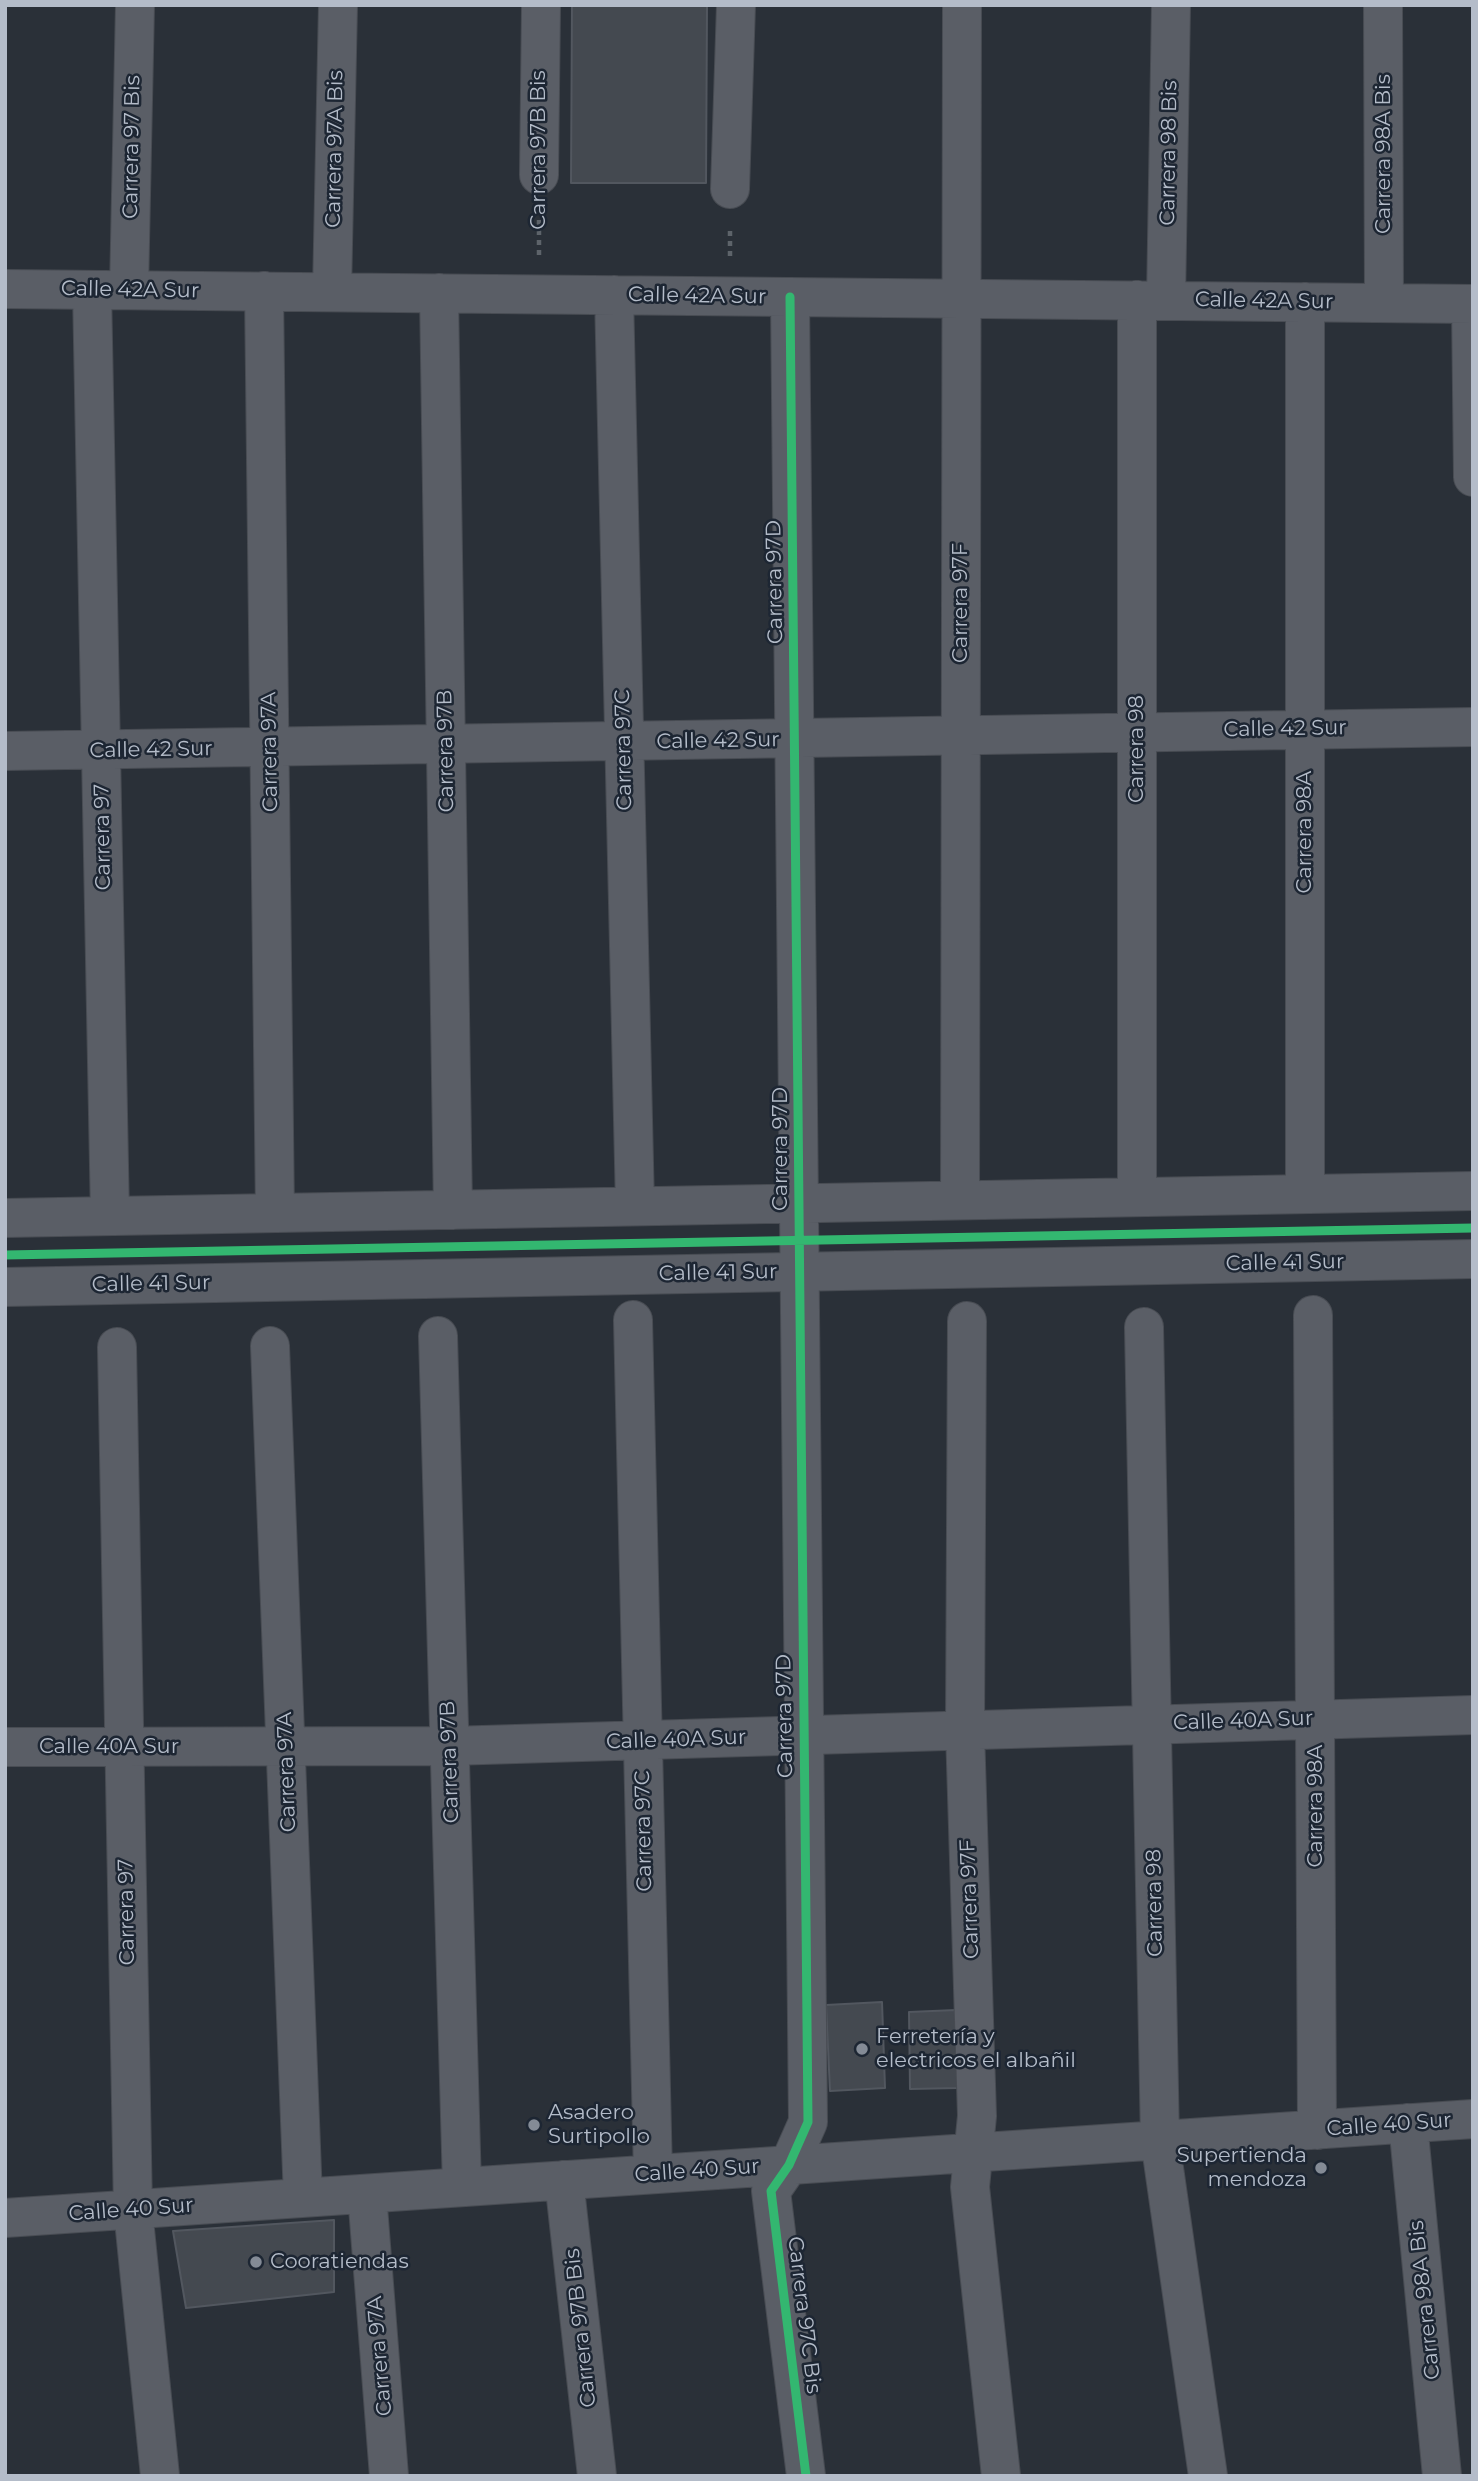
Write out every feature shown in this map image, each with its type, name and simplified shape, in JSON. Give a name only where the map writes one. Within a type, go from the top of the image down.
[{"type":"street","name":"Carrera 97 Bis","points":[[111,290],[135,5]]},
{"type":"street","name":"Carrera 97A Bis","points":[[332,292],[338,5]]},
{"type":"street","name":"Carrera 97B Bis","points":[[539,174],[541,5]]},
{"type":"street","points":[[730,189],[736,5]]},
{"type":"street","name":"Carrera 97F","points":[[961,1200],[962,5]]},
{"type":"street","name":"Carrera 98 Bis","points":[[1152,300],[1171,5]]},
{"type":"street","name":"Carrera 98A Bis","points":[[1383,5],[1384,303]]},
{"type":"street","name":"Calle 42A Sur","points":[[5,289],[1472,304]]},
{"type":"street","name":"Carrera 97","points":[[110,1216],[101,750],[111,290]]},
{"type":"street","name":"Carrera 97A","points":[[264,291],[275,1213]]},
{"type":"street","name":"Carrera 97B","points":[[439,293],[453,1210]]},
{"type":"street","name":"Carrera 97C","points":[[614,295],[635,1206]]},
{"type":"street","name":"Carrera 97D","points":[[789,2165],[808,2122],[790,297]]},
{"type":"street","name":"Carrera 98","points":[[1137,1197],[1137,732],[1152,300]]},
{"type":"street","name":"Carrera 98A","points":[[1305,302],[1305,1194]]},
{"type":"street","points":[[1472,304],[1473,477]]},
{"type":"street","name":"Calle 42 Sur","points":[[5,751],[624,743],[1473,727]]},
{"type":"street","points":[[5,1218],[1473,1191]]},
{"type":"street","name":"Calle 41 Sur","points":[[5,1287],[1473,1259]]},
{"type":"street","name":"Carrera 98A","points":[[1313,1315],[1317,2130]]},
{"type":"street","name":"Carrera 97C","points":[[633,1320],[653,2174]]},
{"type":"street","name":"Carrera 97F","points":[[967,1321],[965,1731],[977,2116],[970,2187],[1001,2476]]},
{"type":"street","name":"Carrera 98","points":[[1144,1327],[1160,2140],[1208,2476]]},
{"type":"street","name":"Carrera 97B","points":[[438,1336],[462,2187]]},
{"type":"street","name":"Carrera 97A","points":[[270,1346],[303,2198]]},
{"type":"street","name":"Carrera 97","points":[[117,1347],[132,2210],[160,2476]]},
{"type":"street","name":"Calle 40A Sur","points":[[5,1747],[450,1746],[1473,1715]]},
{"type":"street","name":"Calle 40 Sur","points":[[5,2218],[1473,2119]]},
{"type":"street","name":"Carrera 98A Bis","points":[[1408,2123],[1442,2476]]},
{"type":"street","name":"Carrera 97C Bis","points":[[789,2165],[771,2191],[806,2476]]},
{"type":"street","name":"Carrera 97B Bis","points":[[564,2180],[597,2476]]},
{"type":"street","name":"Carrera 97A","points":[[367,2194],[389,2476]]},
{"type":"path","points":[[729,296],[730,189]]},
{"type":"building","points":[[572,5],[707,5],[706,183],[571,183]]},
{"type":"building","points":[[882,2002],[885,2088],[830,2091],[826,2005]]},
{"type":"building","points":[[956,2010],[958,2088],[910,2089],[909,2012]]},
{"type":"building","name":"Cooratiendas","points":[[334,2220],[334,2292],[186,2308],[173,2231]]},
{"type":"cycle path","points":[[790,297],[808,2122],[789,2165],[771,2191],[806,2476]]},
{"type":"cycle path","points":[[5,1255],[1473,1228]]},
{"type":"place","name":"Ferretería y electricos el albañil","points":[[862,2049]]},
{"type":"place","name":"Asadero Surtipollo","points":[[534,2125]]},
{"type":"place","name":"Supertienda mendoza","points":[[1321,2168]]},
{"type":"place","name":"Cooratiendas","points":[[256,2262]]}]
